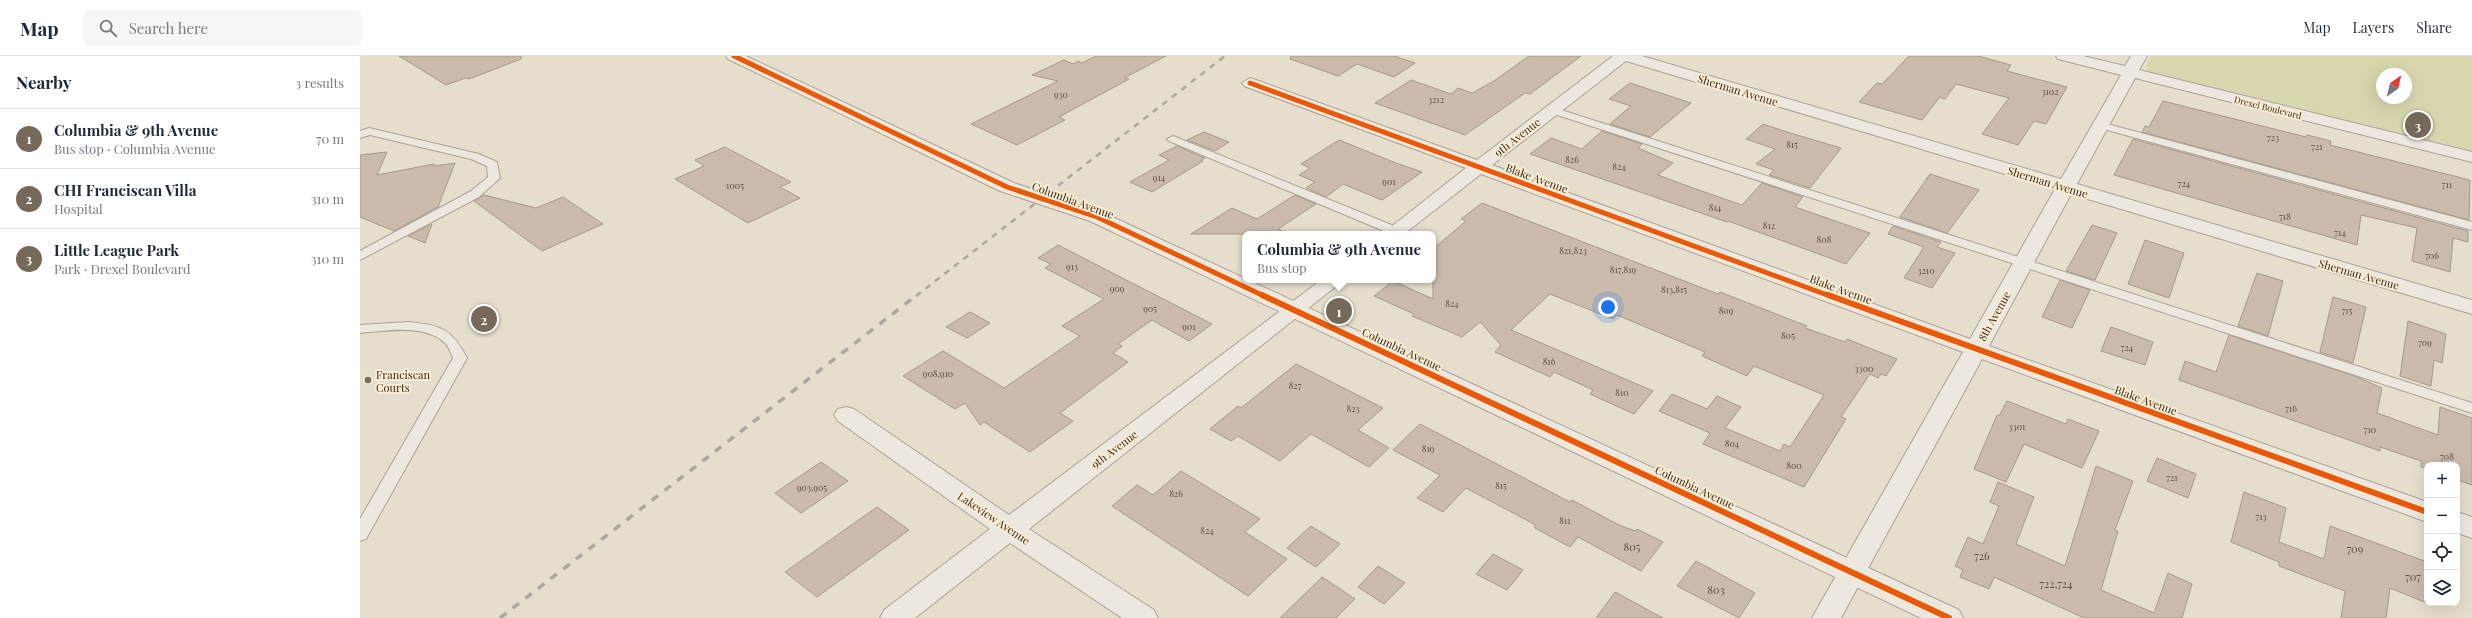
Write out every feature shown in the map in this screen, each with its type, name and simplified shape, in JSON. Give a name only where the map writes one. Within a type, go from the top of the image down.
[{"type":"street","name":"Columbia Avenue","points":[[734,56],[1007,187],[1097,217],[1949,618]]},
{"type":"street","name":"9th Avenue","points":[[1396,231],[1624,56]]},
{"type":"street","name":"Sherman Avenue","points":[[1624,56],[2472,307]]},
{"type":"street","name":"Drexel Boulevard","points":[[2064,56],[2134,64],[2472,157]]},
{"type":"street","name":"8th Avenue","points":[[1826,618],[2134,64]]},
{"type":"street","name":"Blake Avenue","points":[[1250,83],[1976,349],[2424,511]]},
{"type":"street","name":"9th Avenue","points":[[894,618],[1330,283]]},
{"type":"street","name":"Lakeview Avenue","points":[[846,416],[1009,529],[1144,618]]},
{"type":"street","points":[[2460,523],[2472,528]]},
{"type":"lane","points":[[1552,110],[2472,408]]},
{"type":"lane","points":[[2100,125],[2472,226]]},
{"type":"lane","points":[[360,256],[475,194],[494,178],[493,164],[475,156],[363,130]]},
{"type":"lane","points":[[1173,139],[1388,231]]},
{"type":"lane","points":[[360,329],[406,327],[434,330],[451,342],[460,358],[360,534]]},
{"type":"green space","points":[[2151,56],[2472,56],[2472,151],[2149,72],[2146,65]]},
{"type":"building","points":[[399,56],[521,56],[521,59],[469,79],[466,78],[446,85]]},
{"type":"building","points":[[1096,56],[1166,56],[1124,78],[1129,79],[1059,117],[1065,120],[1017,145],[971,124],[1058,81],[1032,75],[1064,60],[1073,64],[1078,61],[1082,63]]},
{"type":"building","points":[[1291,56],[1394,56],[1415,63],[1394,77],[1357,64],[1338,76],[1290,59]]},
{"type":"building","points":[[1529,56],[1581,56],[1530,94],[1525,93],[1465,135],[1375,103],[1411,80],[1451,94],[1458,88],[1472,93],[1494,81]]},
{"type":"building","points":[[1909,56],[1978,56],[2011,65],[2007,71],[2067,87],[2046,124],[2034,121],[2018,145],[1982,134],[2009,98],[1956,84],[1945,99],[1940,97],[1922,120],[1859,102],[1877,83],[1882,84]]},
{"type":"building","points":[[1630,83],[1691,103],[1650,137],[1610,124],[1631,106],[1609,99]]},
{"type":"building","points":[[2163,101],[2306,137],[2307,135],[2331,141],[2330,145],[2470,180],[2469,220],[2142,132],[2145,126],[2149,127]]},
{"type":"building","points":[[1763,124],[1841,148],[1810,188],[1769,175],[1774,170],[1756,164],[1775,149],[1746,139]]},
{"type":"building","points":[[1602,131],[1642,144],[1638,148],[1673,163],[1658,175],[1742,205],[1762,183],[1803,197],[1795,207],[1870,233],[1846,264],[1728,221],[1727,222],[1530,154],[1551,138],[1582,149]]},
{"type":"building","points":[[1204,132],[1229,142],[1215,151],[1187,140]]},
{"type":"building","points":[[2133,139],[2468,231],[2468,242],[2453,238],[2450,272],[2412,261],[2417,228],[2361,215],[2357,245],[2114,175]]},
{"type":"building","points":[[1339,140],[1422,172],[1382,200],[1343,184],[1326,197],[1306,188],[1315,182],[1299,175],[1310,168],[1301,164]]},
{"type":"building","points":[[1177,146],[1205,158],[1201,160],[1203,161],[1152,192],[1130,182],[1169,160],[1159,155]]},
{"type":"building","points":[[725,147],[791,182],[780,187],[800,198],[748,223],[675,179],[704,166],[695,160]]},
{"type":"building","points":[[387,152],[377,175],[434,164],[434,166],[455,163],[438,207],[394,231],[360,217],[360,155]]},
{"type":"building","points":[[1930,174],[1979,190],[1947,233],[1900,217]]},
{"type":"building","points":[[484,195],[536,208],[563,197],[603,224],[542,251],[474,201]]},
{"type":"building","points":[[1295,195],[1316,204],[1278,229],[1282,231],[1242,231],[1242,234],[1191,234],[1232,208],[1257,219]]},
{"type":"building","points":[[1482,203],[1718,294],[1720,292],[1807,326],[1805,328],[1845,342],[1847,339],[1897,359],[1886,376],[1881,374],[1878,378],[1870,374],[1841,417],[1846,419],[1804,487],[1703,444],[1710,433],[1659,411],[1672,394],[1707,409],[1717,396],[1741,407],[1725,428],[1780,451],[1784,444],[1790,447],[1824,395],[1754,366],[1747,376],[1702,356],[1705,352],[1617,315],[1613,319],[1550,294],[1511,330],[1653,391],[1634,414],[1590,394],[1593,390],[1554,372],[1550,377],[1495,352],[1501,345],[1480,322],[1462,337],[1412,316],[1414,314],[1374,296],[1390,283],[1397,283],[1433,299],[1433,283],[1436,283],[1436,246],[1466,221],[1461,219]]},
{"type":"building","points":[[432,224],[425,243],[408,236]]},
{"type":"building","points":[[2092,225],[2117,233],[2095,280],[2066,271]]},
{"type":"building","points":[[1893,226],[1941,242],[1937,247],[1955,253],[1932,288],[1904,278],[1924,247],[1888,234]]},
{"type":"building","points":[[2145,240],[2184,253],[2169,298],[2128,284]]},
{"type":"building","points":[[1058,245],[1212,324],[1189,341],[1152,320],[1118,344],[1122,346],[1113,353],[1128,362],[1060,413],[1073,421],[1030,452],[984,422],[980,425],[965,403],[955,409],[903,376],[943,351],[1004,388],[1080,336],[1062,326],[1104,299],[1045,268],[1051,264],[1038,258]]},
{"type":"building","points":[[2257,273],[2283,281],[2268,336],[2238,326]]},
{"type":"building","points":[[2060,280],[2090,290],[2072,328],[2042,317]]},
{"type":"building","points":[[2333,297],[2366,307],[2353,363],[2320,352]]},
{"type":"building","points":[[970,312],[990,323],[967,338],[946,327]]},
{"type":"building","points":[[2408,321],[2446,334],[2442,363],[2434,360],[2431,386],[2400,376]]},
{"type":"building","points":[[2111,327],[2153,342],[2145,365],[2101,351]]},
{"type":"building","points":[[2229,335],[2352,375],[2382,388],[2377,413],[2438,435],[2440,407],[2472,418],[2472,485],[2460,481],[2460,462],[2424,462],[2424,468],[2421,467],[2421,461],[2380,447],[2380,451],[2179,380],[2185,361],[2216,372]]},
{"type":"building","points":[[1296,364],[1383,408],[1358,430],[1389,448],[1369,467],[1311,434],[1280,461],[1238,436],[1231,441],[1210,429],[1238,406],[1241,408]]},
{"type":"building","points":[[2007,401],[2066,424],[2068,419],[2099,431],[2082,468],[2024,444],[2006,482],[1974,469],[1997,415],[1999,416]]},
{"type":"building","points":[[1420,424],[1570,502],[1572,500],[1619,525],[1635,531],[1637,529],[1663,542],[1641,571],[1578,537],[1570,547],[1535,528],[1534,524],[1466,488],[1443,512],[1417,498],[1440,475],[1393,450]]},
{"type":"building","points":[[2157,458],[2196,474],[2188,498],[2147,481]]},
{"type":"building","points":[[821,462],[848,481],[801,513],[775,493]]},
{"type":"building","points":[[2096,466],[2133,481],[2115,530],[2118,531],[2101,590],[2154,613],[2168,573],[2192,584],[2182,618],[2084,618],[1994,577],[1989,589],[1960,577],[1963,570],[1955,566],[1968,537],[1983,544],[1999,506],[1990,502],[1998,482],[2034,497],[2016,544],[2065,566]]},
{"type":"building","points":[[1181,471],[1260,519],[1245,532],[1287,559],[1248,596],[1112,506],[1137,485],[1153,495]]},
{"type":"building","points":[[2244,492],[2286,508],[2279,542],[2324,559],[2330,526],[2424,561],[2424,602],[2390,588],[2386,618],[2341,618],[2345,591],[2279,566],[2279,562],[2231,542]]},
{"type":"building","points":[[877,507],[909,530],[817,597],[785,572]]},
{"type":"building","points":[[1311,526],[1340,544],[1316,567],[1287,548]]},
{"type":"building","points":[[1493,554],[1523,570],[1507,590],[1476,574]]},
{"type":"building","points":[[1696,561],[1755,593],[1739,618],[1677,586]]},
{"type":"building","points":[[1378,566],[1405,583],[1384,604],[1358,587]]},
{"type":"building","points":[[1322,577],[1355,599],[1336,618],[1280,618]]},
{"type":"building","points":[[1615,592],[1663,618],[1596,618]]},
{"type":"railway","points":[[916,296],[1225,56]]},
{"type":"railway","points":[[500,618],[917,295]]},
{"type":"cycle path","points":[[734,56],[1007,187],[1097,217],[1949,618]]},
{"type":"cycle path","points":[[1250,83],[1976,349],[2424,511]]},
{"type":"place","name":"Little League Park","points":[[2418,125]]},
{"type":"place","name":"Columbia & 9th Avenue","points":[[1339,311]]},
{"type":"place","name":"CHI Franciscan Villa","points":[[484,319]]},
{"type":"place","name":"Franciscan Courts","points":[[368,380]]}]
